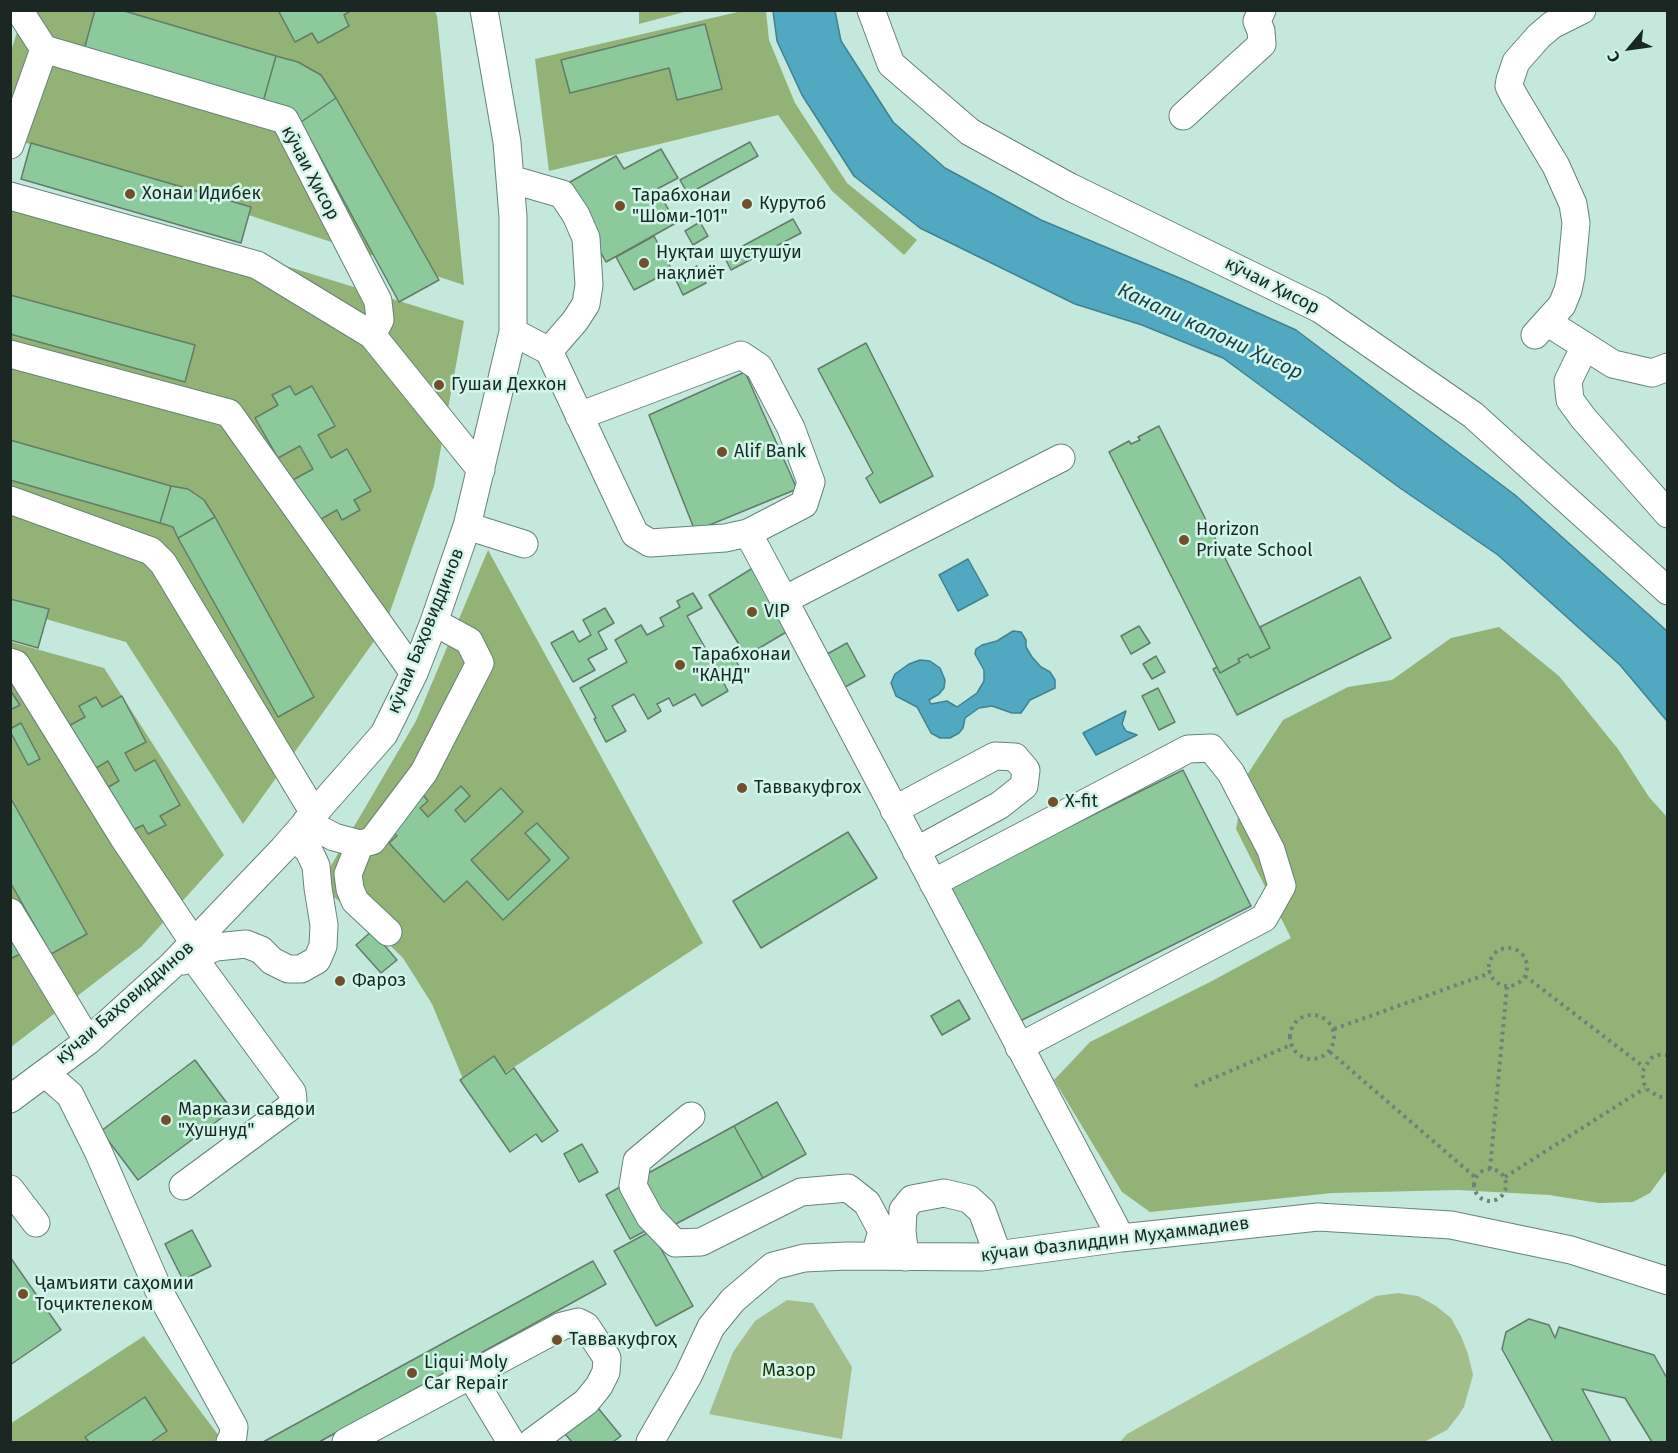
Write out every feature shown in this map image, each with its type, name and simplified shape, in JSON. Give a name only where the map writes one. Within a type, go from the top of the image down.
[{"type":"street","points":[[10,145],[44,50],[19,10]]},
{"type":"street","name":"кӯчаи Баҳовиддинов","points":[[10,1099],[88,1041],[186,955],[384,734],[414,673],[467,526],[513,332],[513,217],[507,142],[484,10]]},
{"type":"street","name":"кӯчаи Ҳисор","points":[[871,10],[891,64],[970,132],[1070,187],[1320,309],[1473,416],[1668,591]]},
{"type":"street","points":[[1183,116],[1262,44],[1257,21],[1262,10]]},
{"type":"street","points":[[1582,10],[1552,25],[1539,36],[1516,62],[1509,86],[1556,166],[1575,213],[1576,223],[1568,290],[1562,305],[1541,328],[1585,346],[1613,364],[1652,373],[1668,367]]},
{"type":"street","name":"кӯчаи Ҳисор","points":[[44,50],[285,120],[378,301],[380,320],[372,335]]},
{"type":"street","points":[[510,179],[562,194],[576,215],[586,238],[589,285],[586,304],[575,321],[549,351]]},
{"type":"street","points":[[10,196],[256,265],[372,335],[481,470]]},
{"type":"street","points":[[513,332],[549,351],[579,416],[635,534],[650,543],[725,538],[748,533],[804,504],[811,482],[791,428],[759,367],[741,356],[579,416]]},
{"type":"street","points":[[1585,346],[1568,381],[1570,400],[1668,514]]},
{"type":"street","points":[[10,354],[230,413],[414,673]]},
{"type":"street","points":[[784,600],[1061,458]]},
{"type":"street","points":[[10,501],[151,551],[163,563],[305,824],[309,851],[316,866],[324,925],[323,946],[317,960],[301,969],[288,969],[272,960],[261,950],[246,944],[216,947],[186,955]]},
{"type":"street","points":[[467,526],[524,544]]},
{"type":"street","points":[[748,533],[1121,1238]]},
{"type":"street","points":[[305,824],[334,837],[360,844],[372,841],[424,772],[480,663],[469,641],[434,622]]},
{"type":"street","points":[[10,662],[16,664],[117,827],[186,955],[292,1092],[293,1100],[290,1107],[183,1186]]},
{"type":"street","points":[[933,883],[1188,749],[1211,748],[1231,773],[1271,849],[1282,886],[1264,918],[1019,1047]]},
{"type":"street","points":[[894,810],[995,756],[1015,757],[1026,770],[1024,786],[1000,805],[916,851]]},
{"type":"street","points":[[360,844],[348,874],[350,890],[355,900],[388,932]]},
{"type":"street","points":[[10,912],[88,1041]]},
{"type":"street","points":[[45,1072],[70,1095],[98,1151],[159,1292],[234,1427],[230,1443]]},
{"type":"street","points":[[691,1116],[637,1161],[633,1186],[650,1217],[675,1243],[701,1242],[801,1192],[848,1188],[867,1203],[882,1231],[875,1256]]},
{"type":"street","points":[[10,1189],[36,1223]]},
{"type":"street","points":[[905,1257],[902,1231],[903,1210],[912,1200],[944,1192],[969,1199],[982,1210],[998,1255]]},
{"type":"street","name":"кӯчаи Фазлиддин Муҳаммадиев","points":[[650,1443],[688,1376],[711,1327],[733,1300],[773,1266],[804,1258],[982,1257],[1121,1238],[1318,1217],[1451,1225],[1571,1250],[1668,1281]]},
{"type":"street","points":[[346,1443],[562,1326],[579,1322],[586,1326],[606,1358],[606,1372],[599,1386],[586,1402],[532,1443]]},
{"type":"street","points":[[470,1374],[511,1443]]},
{"type":"path","points":[[1509,948],[1516,950],[1526,961],[1525,976],[1520,981],[1507,986],[1494,980],[1489,966],[1495,953],[1509,948]]},
{"type":"path","points":[[1334,1029],[1490,973]]},
{"type":"path","points":[[1525,976],[1644,1067]]},
{"type":"path","points":[[1490,1169],[1507,986]]},
{"type":"path","points":[[1308,1015],[1323,1018],[1334,1029],[1334,1045],[1324,1057],[1309,1059],[1301,1057],[1291,1045],[1291,1029],[1295,1023],[1308,1015]]},
{"type":"path","points":[[1195,1086],[1291,1045]]},
{"type":"path","points":[[1330,1052],[1476,1178]]},
{"type":"path","points":[[1668,1055],[1651,1058],[1644,1067],[1642,1080],[1645,1088],[1659,1097],[1668,1097]]},
{"type":"path","points":[[1504,1177],[1645,1088]]},
{"type":"path","points":[[1485,1169],[1499,1171],[1504,1177],[1506,1190],[1496,1200],[1482,1199],[1476,1194],[1474,1187],[1476,1178],[1485,1169]]},
{"type":"green space","points":[[639,10],[688,10],[688,11],[639,24]]},
{"type":"green space","points":[[24,11],[435,11],[464,285],[11,138],[11,51]]},
{"type":"green space","points":[[742,11],[766,11],[769,40],[795,103],[847,183],[917,240],[904,255],[832,191],[778,115],[549,171],[535,59]]},
{"type":"green space","points":[[10,181],[464,321],[434,486],[385,626],[243,824],[126,642],[11,609]]},
{"type":"green space","points":[[488,550],[703,943],[470,1096],[432,1004],[403,958],[362,918],[319,886],[416,721]]},
{"type":"green space","points":[[1499,627],[1559,676],[1618,749],[1649,797],[1667,817],[1667,1170],[1650,1193],[1633,1202],[1599,1203],[1549,1195],[1458,1190],[1332,1193],[1150,1212],[1122,1192],[1054,1080],[1090,1042],[1212,981],[1291,938],[1236,829],[1245,778],[1283,720],[1348,687],[1392,680],[1451,638]]},
{"type":"green space","points":[[11,642],[104,668],[224,855],[141,947],[11,1047]]},
{"type":"green space","points":[[1398,1293],[1418,1296],[1451,1318],[1468,1354],[1473,1375],[1464,1407],[1447,1430],[1424,1442],[1120,1442],[1127,1434],[1376,1296]]},
{"type":"green space","name":"Мазор","points":[[787,1300],[813,1303],[852,1367],[842,1439],[709,1414],[733,1352],[755,1321]]},
{"type":"green space","points":[[144,1336],[222,1440],[217,1442],[13,1442],[10,1424]]},
{"type":"water","name":"Канали калони Ҳисор","points":[[773,11],[835,11],[841,41],[893,122],[945,168],[1041,220],[1296,330],[1515,495],[1667,631],[1667,721],[1620,665],[1498,555],[1400,488],[1223,358],[1142,325],[1075,304],[920,228],[854,176],[802,95],[777,41]]},
{"type":"water","points":[[968,559],[988,595],[958,611],[939,575]]},
{"type":"water","points":[[1013,631],[1021,632],[1032,657],[1041,667],[1050,672],[1055,680],[1055,688],[1030,700],[1021,713],[1012,713],[992,706],[979,708],[965,718],[963,728],[959,733],[950,738],[940,738],[931,733],[917,707],[896,696],[891,683],[895,674],[909,664],[920,660],[930,661],[940,668],[945,680],[944,688],[929,700],[931,704],[947,701],[957,707],[977,693],[984,681],[984,670],[975,654],[976,649],[997,641]]},
{"type":"water","points":[[1126,711],[1122,724],[1126,731],[1137,735],[1096,755],[1083,733]]},
{"type":"building","points":[[95,10],[121,10],[276,56],[263,102],[84,50]]},
{"type":"building","points":[[278,10],[352,10],[344,15],[349,26],[318,43],[312,33],[295,42]]},
{"type":"building","points":[[705,24],[722,89],[677,100],[669,68],[570,93],[561,60]]},
{"type":"building","points":[[276,56],[298,62],[321,75],[336,98],[301,122],[263,102]]},
{"type":"building","points":[[336,98],[439,280],[399,302],[301,122]]},
{"type":"building","points":[[750,142],[758,156],[688,194],[680,180]]},
{"type":"building","points":[[31,143],[251,207],[241,243],[21,179]]},
{"type":"building","name":"Тарабхонаи \"Шоми-101\"","points":[[661,149],[678,178],[657,189],[676,223],[606,262],[563,186],[616,156],[624,169]]},
{"type":"building","points":[[793,219],[801,233],[731,270],[724,256]]},
{"type":"building","points":[[700,222],[708,236],[693,245],[685,231]]},
{"type":"building","name":"Нуқтаи шустушӯи нақлиёт","points":[[654,236],[672,270],[634,290],[616,257]]},
{"type":"building","points":[[697,266],[706,283],[683,295],[675,278]]},
{"type":"building","points":[[10,295],[195,345],[185,382],[10,334]]},
{"type":"building","points":[[866,343],[933,476],[880,503],[866,478],[873,473],[818,369]]},
{"type":"building","name":"Alif Bank","points":[[745,372],[797,489],[695,531],[649,415]]},
{"type":"building","points":[[290,386],[295,395],[312,386],[335,426],[318,435],[331,458],[347,449],[371,491],[354,500],[360,510],[342,520],[337,510],[314,523],[291,481],[313,469],[300,446],[278,458],[255,418],[278,405],[272,395]]},
{"type":"building","name":"Horizon Private School","points":[[1159,426],[1270,648],[1250,658],[1248,654],[1238,659],[1240,662],[1220,673],[1109,452],[1129,441],[1131,444],[1140,440],[1138,437]]},
{"type":"building","points":[[10,440],[171,486],[160,523],[10,480]]},
{"type":"building","points":[[171,486],[188,489],[204,500],[215,517],[178,538],[173,527],[160,523]]},
{"type":"building","points":[[215,517],[314,697],[278,717],[178,538]]},
{"type":"building","name":"VIP","points":[[761,563],[793,628],[746,656],[709,595]]},
{"type":"building","name":"Horizon Private School","points":[[1360,577],[1391,638],[1237,715],[1213,669],[1217,667],[1220,673],[1240,662],[1238,659],[1248,654],[1250,658],[1270,648],[1260,627]]},
{"type":"building","name":"Тарабхонаи \"КАНД\"","points":[[693,593],[702,608],[687,616],[712,660],[730,650],[740,668],[721,678],[728,691],[702,706],[695,694],[673,706],[669,698],[657,704],[661,711],[648,719],[634,694],[612,706],[626,731],[606,742],[580,688],[627,662],[615,640],[641,625],[647,635],[664,626],[660,618],[680,607],[677,601]]},
{"type":"building","points":[[10,599],[49,609],[38,648],[10,640]]},
{"type":"building","points":[[605,608],[614,623],[598,632],[607,649],[588,659],[595,670],[573,682],[551,643],[573,631],[579,642],[591,635],[583,620]]},
{"type":"building","points":[[1139,626],[1150,643],[1131,654],[1121,636]]},
{"type":"building","points":[[847,643],[865,676],[838,691],[820,658]]},
{"type":"building","points":[[1156,656],[1165,672],[1152,679],[1143,664]]},
{"type":"building","points":[[1158,688],[1175,722],[1159,730],[1142,696]]},
{"type":"building","points":[[10,690],[20,705],[10,710]]},
{"type":"building","points":[[122,696],[146,742],[125,753],[135,771],[155,760],[180,805],[160,816],[166,825],[148,834],[143,825],[123,835],[100,792],[119,781],[108,761],[89,772],[65,728],[85,717],[79,706],[96,697],[102,707]]},
{"type":"building","points":[[21,723],[40,759],[28,765],[10,731]]},
{"type":"building","points":[[1183,770],[1251,906],[1016,1023],[948,887]]},
{"type":"building","points":[[461,786],[470,796],[455,810],[465,822],[501,788],[523,812],[471,860],[508,900],[550,860],[525,833],[537,823],[569,858],[503,920],[467,881],[444,902],[389,843],[397,836],[383,820],[417,788],[428,801],[420,808],[428,817]]},
{"type":"building","points":[[10,797],[87,934],[51,954],[10,882]]},
{"type":"building","points":[[848,832],[877,878],[761,948],[733,901]]},
{"type":"building","points":[[372,931],[397,960],[381,973],[356,945]]},
{"type":"building","points":[[10,936],[20,954],[10,959]]},
{"type":"building","points":[[959,1000],[970,1019],[942,1035],[931,1016]]},
{"type":"building","points":[[494,1056],[506,1074],[514,1068],[558,1131],[542,1142],[536,1134],[510,1152],[460,1080]]},
{"type":"building","name":"Маркази савдои \"Хушнуд\"","points":[[195,1060],[232,1110],[138,1180],[101,1131]]},
{"type":"building","points":[[777,1102],[806,1154],[763,1178],[734,1126]]},
{"type":"building","points":[[734,1126],[763,1178],[670,1227],[643,1176]]},
{"type":"building","points":[[582,1144],[598,1172],[579,1182],[564,1154]]},
{"type":"building","points":[[625,1184],[649,1229],[630,1239],[606,1195]]},
{"type":"building","points":[[192,1230],[211,1266],[183,1280],[165,1244]]},
{"type":"building","points":[[651,1231],[693,1306],[656,1326],[614,1251]]},
{"type":"building","name":"Ҷамъияти саҳомии Тоҷиктелеком","points":[[10,1257],[61,1330],[10,1365]]},
{"type":"building","points":[[593,1261],[606,1284],[319,1442],[263,1442]]},
{"type":"building","points":[[1529,1319],[1549,1325],[1555,1338],[1559,1327],[1654,1355],[1668,1380],[1668,1442],[1652,1442],[1625,1398],[1582,1389],[1611,1442],[1553,1442],[1502,1349],[1506,1332]]},
{"type":"building","points":[[145,1397],[167,1431],[151,1442],[89,1442],[85,1437]]},
{"type":"building","points":[[598,1408],[621,1436],[613,1442],[572,1442],[565,1434]]},
{"type":"place","name":"Хонаи Идибек","points":[[130,194]]},
{"type":"place","name":"Курутоб","points":[[747,204]]},
{"type":"place","name":"Тарабхонаи \"Шоми-101\"","points":[[620,206]]},
{"type":"place","name":"Нуқтаи шустушӯи нақлиёт","points":[[644,263]]},
{"type":"place","name":"Гушаи Дехкон","points":[[439,385]]},
{"type":"place","name":"Alif Bank","points":[[722,452]]},
{"type":"place","name":"Horizon Private School","points":[[1184,540]]},
{"type":"place","name":"VIP","points":[[752,612]]},
{"type":"place","name":"Тарабхонаи \"КАНД\"","points":[[680,665]]},
{"type":"place","name":"Таввакуфгох","points":[[742,788]]},
{"type":"place","name":"X-fit","points":[[1053,802]]},
{"type":"place","name":"Фароз","points":[[340,981]]},
{"type":"place","name":"Маркази савдои \"Хушнуд\"","points":[[166,1120]]},
{"type":"place","name":"Ҷамъияти саҳомии Тоҷиктелеком","points":[[23,1294]]},
{"type":"place","name":"Таввакуфгоҳ","points":[[557,1340]]},
{"type":"place","name":"Liqui Moly Car Repair","points":[[412,1373]]}]
